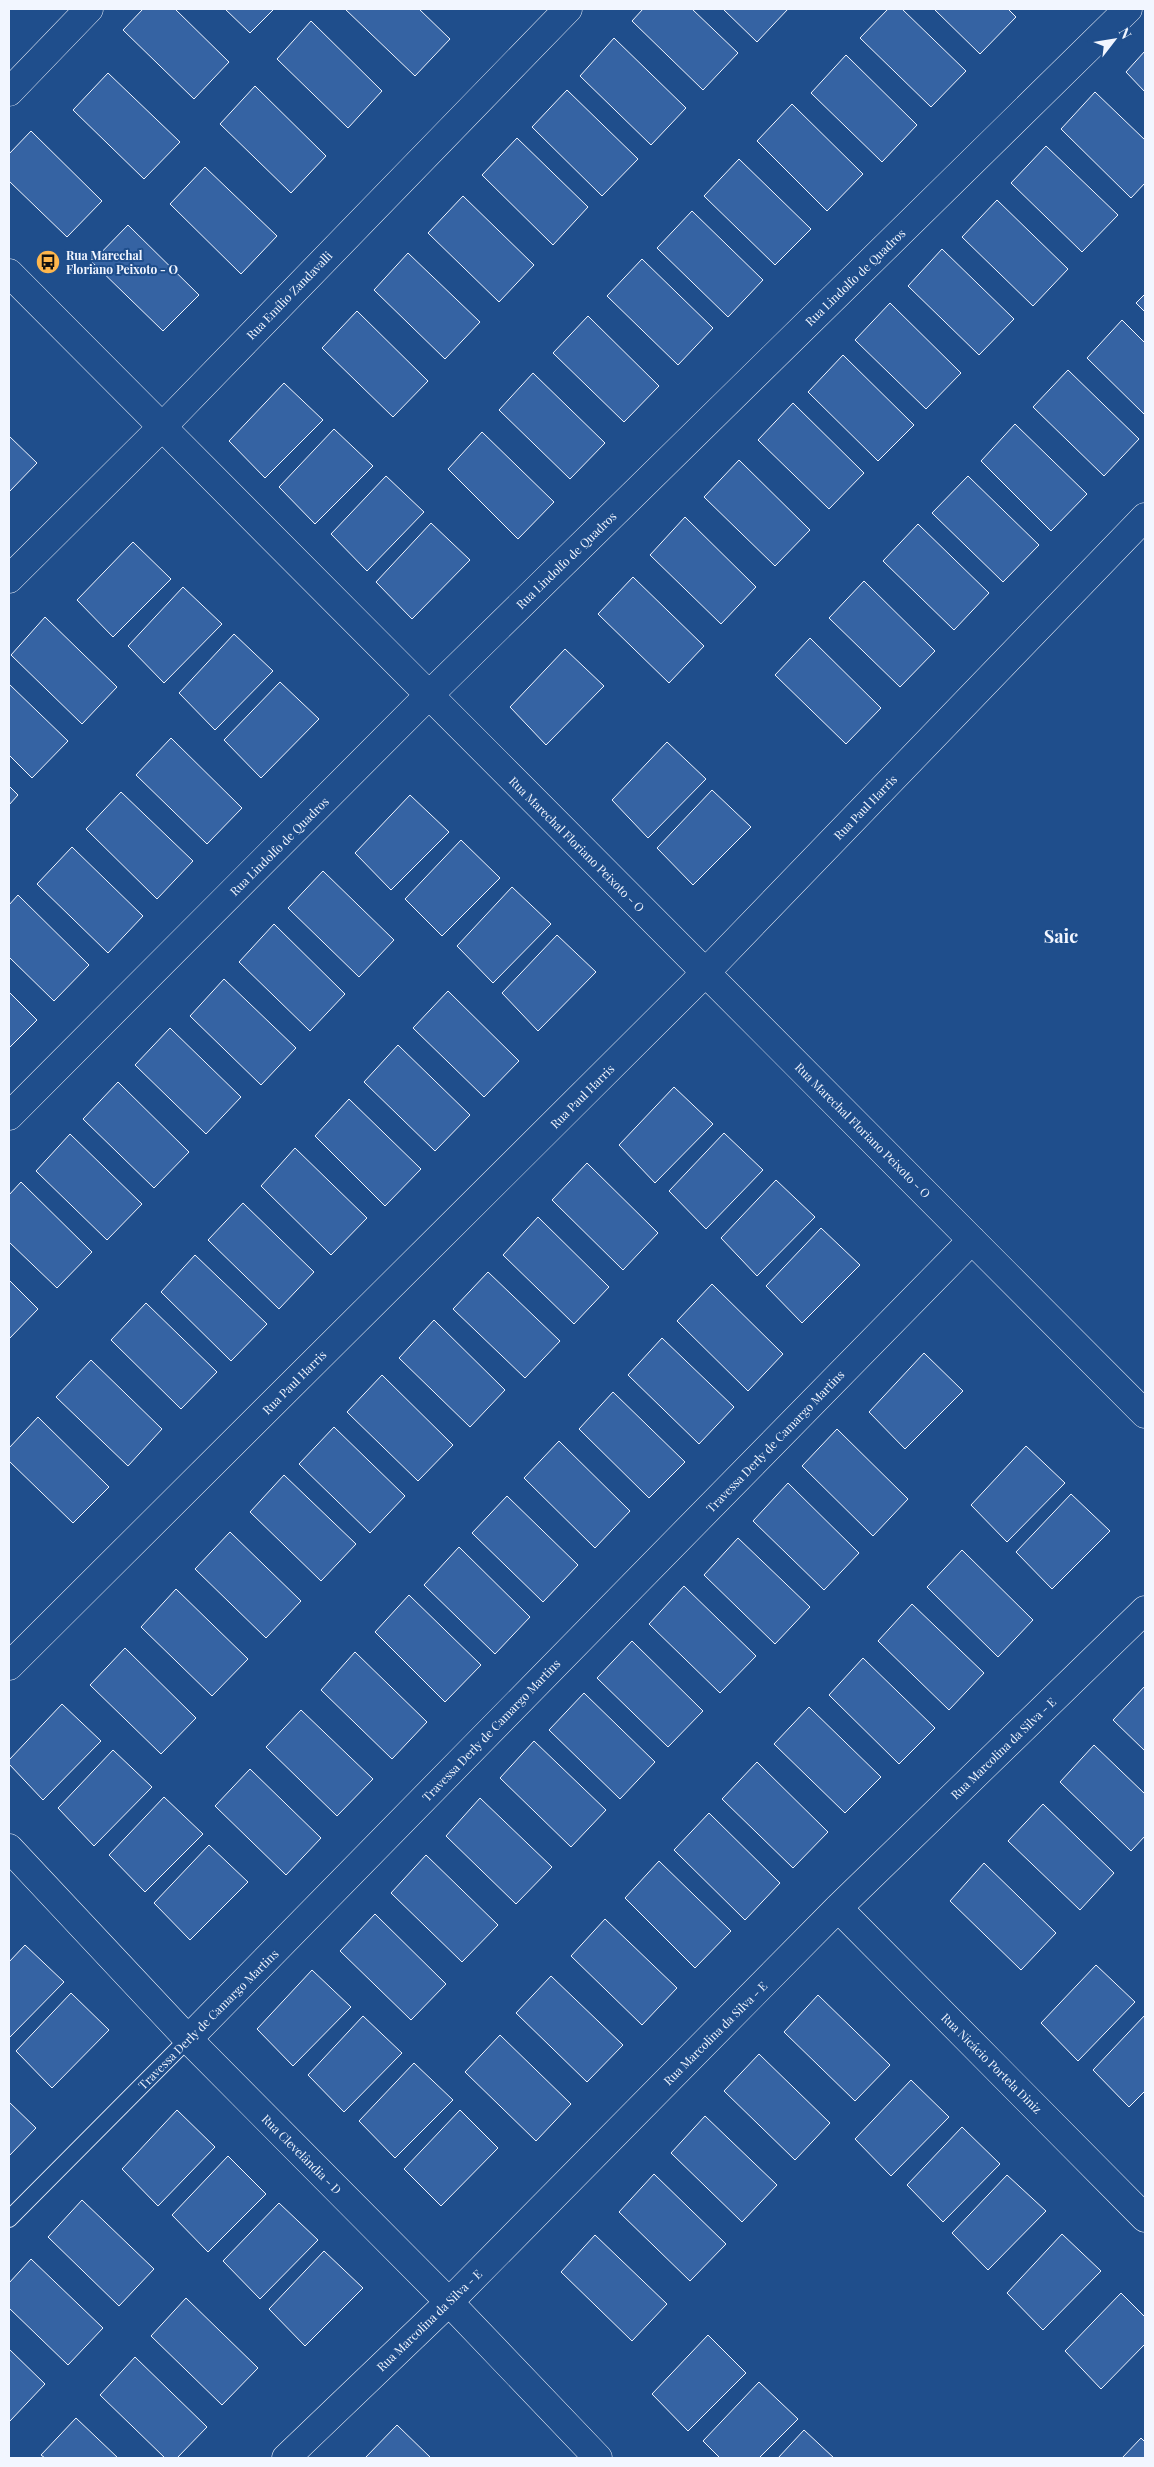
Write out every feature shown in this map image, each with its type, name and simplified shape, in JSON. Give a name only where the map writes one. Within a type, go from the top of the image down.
[{"type":"street","points":[[9,92],[89,9]]},
{"type":"street","name":"Rua Emílio Zandavalli","points":[[9,579],[162,427],[568,9]]},
{"type":"street","name":"Rua Lindolfo de Quadros","points":[[9,1116],[428,696],[1128,9]]},
{"type":"street","name":"Rua Marechal Floriano Peixoto - O","points":[[9,273],[428,696],[706,972],[1145,1414]]},
{"type":"street","name":"Rua Paul Harris","points":[[9,1666],[706,972],[1145,517]]},
{"type":"street","name":"Travessa Derly de Camargo Martins","points":[[188,2039],[972,1240]]},
{"type":"street","name":"Rua Marcolina da Silva - E","points":[[286,2458],[449,2302],[838,1908],[1145,1610]]},
{"type":"street","name":"Rua Clevelândia - D","points":[[9,1848],[188,2039],[449,2302],[598,2458]]},
{"type":"street","name":"Rua Nicácio Portela Diniz","points":[[838,1908],[1145,2218]]},
{"type":"lane","name":"Travessa Derly de Camargo Martins","points":[[9,2220],[188,2039]]},
{"type":"building","points":[[143,9],[175,9],[229,62],[194,99],[123,30]]},
{"type":"building","points":[[225,9],[274,9],[250,33]]},
{"type":"building","points":[[345,9],[419,9],[450,39],[415,76]]},
{"type":"building","points":[[643,9],[692,9],[738,53],[703,90],[632,21]]},
{"type":"building","points":[[723,9],[788,9],[757,42]]},
{"type":"building","points":[[888,9],[902,9],[966,71],[931,107],[860,38]]},
{"type":"building","points":[[934,9],[1008,9],[1016,17],[980,54]]},
{"type":"building","points":[[311,21],[382,91],[348,128],[277,59]]},
{"type":"building","points":[[614,38],[686,108],[651,145],[580,76]]},
{"type":"building","points":[[1145,51],[1145,92],[1126,72]]},
{"type":"building","points":[[846,55],[917,125],[882,162],[811,93]]},
{"type":"building","points":[[108,73],[180,142],[144,179],[73,110]]},
{"type":"building","points":[[255,86],[326,156],[291,193],[220,124]]},
{"type":"building","points":[[567,90],[638,159],[602,196],[532,127]]},
{"type":"building","points":[[1095,92],[1145,140],[1145,183],[1131,198],[1061,129]]},
{"type":"building","points":[[792,104],[863,174],[827,211],[757,141]]},
{"type":"building","points":[[31,131],[102,201],[67,237],[9,181],[9,154]]},
{"type":"building","points":[[517,138],[588,207],[553,245],[482,175]]},
{"type":"building","points":[[1046,146],[1118,215],[1082,252],[1011,183]]},
{"type":"building","points":[[739,159],[811,229],[775,265],[704,196]]},
{"type":"building","points":[[205,167],[277,236],[241,274],[170,204]]},
{"type":"building","points":[[463,196],[534,265],[499,302],[428,233]]},
{"type":"building","points":[[997,200],[1068,269],[1033,306],[962,237]]},
{"type":"building","points":[[692,211],[763,280],[728,317],[657,248]]},
{"type":"building","points":[[128,225],[199,295],[163,331],[92,262]]},
{"type":"building","points":[[942,249],[1014,319],[979,355],[908,286]]},
{"type":"building","points":[[408,253],[480,322],[445,359],[374,290]]},
{"type":"building","points":[[642,259],[713,328],[678,365],[607,296]]},
{"type":"building","points":[[1145,294],[1145,312],[1136,303]]},
{"type":"building","points":[[890,303],[961,373],[926,409],[855,340]]},
{"type":"building","points":[[357,311],[428,381],[393,417],[322,348]]},
{"type":"building","points":[[588,316],[659,386],[624,422],[553,353]]},
{"type":"building","points":[[1122,320],[1145,343],[1145,415],[1087,358]]},
{"type":"building","points":[[843,355],[914,425],[878,461],[808,392]]},
{"type":"building","points":[[1068,370],[1139,439],[1104,476],[1033,407]]},
{"type":"building","points":[[533,373],[605,443],[570,479],[499,410]]},
{"type":"building","points":[[284,383],[323,420],[265,478],[229,441]]},
{"type":"building","points":[[793,403],[864,473],[829,509],[758,440]]},
{"type":"building","points":[[1015,424],[1087,494],[1051,531],[981,461]]},
{"type":"building","points":[[334,429],[373,466],[315,524],[279,487]]},
{"type":"building","points":[[482,432],[554,502],[518,539],[448,469]]},
{"type":"building","points":[[9,436],[37,463],[9,492]]},
{"type":"building","points":[[739,460],[810,530],[775,566],[704,497]]},
{"type":"building","points":[[386,476],[424,512],[367,571],[331,534]]},
{"type":"building","points":[[968,476],[1039,545],[1003,582],[932,513]]},
{"type":"building","points":[[685,517],[756,587],[721,624],[650,555]]},
{"type":"building","points":[[431,523],[470,560],[412,619],[376,582]]},
{"type":"building","points":[[918,524],[989,593],[954,630],[883,561]]},
{"type":"building","points":[[133,542],[171,579],[113,637],[77,600]]},
{"type":"building","points":[[633,577],[704,646],[669,683],[598,614]]},
{"type":"building","points":[[864,581],[935,651],[900,687],[829,618]]},
{"type":"building","points":[[183,587],[222,624],[164,683],[128,646]]},
{"type":"building","points":[[45,617],[117,687],[82,724],[11,655]]},
{"type":"building","points":[[234,634],[273,671],[215,730],[179,693]]},
{"type":"building","points":[[810,638],[881,708],[846,744],[775,675]]},
{"type":"building","points":[[565,649],[604,686],[546,745],[510,707]]},
{"type":"building","points":[[280,682],[319,719],[261,778],[224,740]]},
{"type":"building","points":[[9,684],[68,741],[32,778],[9,755]]},
{"type":"building","points":[[171,738],[242,808],[207,844],[136,775]]},
{"type":"building","points":[[667,742],[706,779],[648,838],[612,800]]},
{"type":"building","points":[[9,786],[18,795],[9,805]]},
{"type":"building","points":[[712,790],[751,827],[693,885],[657,848]]},
{"type":"building","points":[[121,792],[193,861],[157,899],[86,829]]},
{"type":"building","points":[[410,795],[449,832],[391,890],[355,853]]},
{"type":"building","points":[[461,840],[500,878],[442,936],[405,899]]},
{"type":"building","points":[[72,847],[143,916],[108,953],[37,884]]},
{"type":"building","points":[[323,871],[394,940],[359,977],[288,908]]},
{"type":"building","points":[[512,887],[551,924],[493,983],[457,946]]},
{"type":"building","points":[[18,895],[89,965],[54,1001],[9,957],[9,905]]},
{"type":"building","points":[[274,924],[345,994],[310,1031],[239,962]]},
{"type":"building","points":[[557,935],[596,972],[538,1031],[502,993]]},
{"type":"building","points":[[224,979],[296,1048],[261,1085],[190,1016]]},
{"type":"building","points":[[448,991],[519,1061],[484,1097],[413,1028]]},
{"type":"building","points":[[9,992],[37,1020],[9,1048]]},
{"type":"building","points":[[170,1028],[241,1097],[206,1134],[135,1065]]},
{"type":"building","points":[[398,1045],[470,1115],[435,1151],[364,1082]]},
{"type":"building","points":[[118,1082],[189,1152],[154,1188],[83,1119]]},
{"type":"building","points":[[674,1087],[713,1124],[655,1183],[619,1145]]},
{"type":"building","points":[[349,1099],[421,1169],[385,1206],[315,1136]]},
{"type":"building","points":[[724,1133],[763,1170],[706,1229],[669,1191]]},
{"type":"building","points":[[70,1134],[142,1204],[107,1240],[36,1171]]},
{"type":"building","points":[[295,1148],[367,1218],[331,1255],[261,1186]]},
{"type":"building","points":[[587,1163],[658,1233],[623,1270],[552,1200]]},
{"type":"building","points":[[776,1180],[815,1217],[757,1276],[721,1238]]},
{"type":"building","points":[[21,1182],[92,1252],[57,1288],[9,1242],[9,1195]]},
{"type":"building","points":[[243,1203],[314,1272],[279,1309],[208,1240]]},
{"type":"building","points":[[538,1217],[609,1287],[574,1324],[503,1255]]},
{"type":"building","points":[[821,1228],[860,1265],[802,1323],[766,1286]]},
{"type":"building","points":[[195,1255],[267,1324],[231,1361],[161,1292]]},
{"type":"building","points":[[488,1272],[560,1341],[525,1378],[453,1309]]},
{"type":"building","points":[[9,1280],[38,1309],[9,1339]]},
{"type":"building","points":[[712,1284],[783,1354],[748,1391],[677,1321]]},
{"type":"building","points":[[146,1303],[217,1372],[181,1409],[111,1340]]},
{"type":"building","points":[[434,1320],[505,1390],[470,1427],[399,1358]]},
{"type":"building","points":[[662,1338],[734,1407],[699,1444],[628,1375]]},
{"type":"building","points":[[924,1353],[963,1391],[905,1449],[869,1412]]},
{"type":"building","points":[[91,1360],[162,1429],[128,1466],[56,1397]]},
{"type":"building","points":[[382,1375],[453,1445],[418,1481],[347,1412]]},
{"type":"building","points":[[613,1392],[685,1462],[649,1498],[579,1429]]},
{"type":"building","points":[[38,1417],[109,1487],[73,1523],[9,1461],[9,1448]]},
{"type":"building","points":[[334,1427],[405,1496],[370,1533],[299,1464]]},
{"type":"building","points":[[837,1429],[908,1499],[873,1536],[802,1466]]},
{"type":"building","points":[[559,1441],[630,1511],[595,1548],[524,1478]]},
{"type":"building","points":[[1026,1446],[1065,1483],[1007,1542],[971,1505]]},
{"type":"building","points":[[284,1475],[356,1544],[321,1581],[250,1512]]},
{"type":"building","points":[[788,1483],[859,1553],[824,1590],[753,1521]]},
{"type":"building","points":[[1071,1494],[1110,1531],[1052,1589],[1016,1552]]},
{"type":"building","points":[[507,1496],[578,1565],[543,1602],[472,1533]]},
{"type":"building","points":[[230,1532],[301,1601],[266,1638],[195,1569]]},
{"type":"building","points":[[738,1538],[810,1607],[775,1644],[704,1575]]},
{"type":"building","points":[[459,1547],[530,1617],[495,1654],[424,1585]]},
{"type":"building","points":[[962,1550],[1033,1620],[998,1657],[927,1587]]},
{"type":"building","points":[[684,1586],[756,1656],[720,1693],[649,1624]]},
{"type":"building","points":[[176,1589],[248,1659],[212,1696],[141,1627]]},
{"type":"building","points":[[409,1595],[481,1665],[445,1702],[375,1632]]},
{"type":"building","points":[[912,1604],[984,1673],[949,1710],[878,1641]]},
{"type":"building","points":[[632,1641],[703,1711],[668,1747],[597,1678]]},
{"type":"building","points":[[125,1648],[196,1718],[161,1754],[90,1685]]},
{"type":"building","points":[[355,1652],[427,1722],[392,1759],[321,1690]]},
{"type":"building","points":[[863,1658],[935,1728],[899,1764],[829,1695]]},
{"type":"building","points":[[1145,1686],[1145,1751],[1113,1720]]},
{"type":"building","points":[[584,1693],[655,1762],[620,1799],[549,1730]]},
{"type":"building","points":[[62,1704],[101,1741],[43,1800],[9,1764],[9,1760]]},
{"type":"building","points":[[809,1707],[881,1777],[845,1813],[774,1744]]},
{"type":"building","points":[[301,1710],[373,1779],[337,1816],[266,1747]]},
{"type":"building","points":[[534,1741],[606,1810],[571,1847],[500,1778]]},
{"type":"building","points":[[1094,1745],[1145,1794],[1145,1836],[1131,1851],[1060,1782]]},
{"type":"building","points":[[113,1750],[152,1787],[94,1846],[58,1808]]},
{"type":"building","points":[[757,1762],[828,1832],[793,1868],[722,1799]]},
{"type":"building","points":[[250,1769],[321,1838],[286,1875],[215,1806]]},
{"type":"building","points":[[164,1797],[203,1834],[145,1892],[109,1855]]},
{"type":"building","points":[[480,1798],[552,1867],[516,1904],[446,1836]]},
{"type":"building","points":[[1043,1804],[1114,1873],[1080,1910],[1008,1841]]},
{"type":"building","points":[[709,1813],[780,1883],[745,1920],[674,1850]]},
{"type":"building","points":[[209,1845],[248,1882],[190,1940],[154,1903]]},
{"type":"building","points":[[426,1855],[498,1925],[462,1962],[391,1893]]},
{"type":"building","points":[[659,1861],[731,1931],[695,1968],[625,1898]]},
{"type":"building","points":[[984,1863],[1056,1933],[1021,1970],[950,1901]]},
{"type":"building","points":[[375,1914],[446,1984],[411,2020],[340,1951]]},
{"type":"building","points":[[605,1919],[677,1988],[642,2025],[571,1956]]},
{"type":"building","points":[[25,1945],[64,1982],[9,2038],[9,1962]]},
{"type":"building","points":[[1096,1965],[1135,2002],[1078,2061],[1041,2023]]},
{"type":"building","points":[[312,1970],[351,2007],[293,2066],[257,2029]]},
{"type":"building","points":[[551,1976],[623,2045],[587,2082],[516,2013]]},
{"type":"building","points":[[71,1993],[109,2030],[52,2088],[16,2051]]},
{"type":"building","points":[[818,1995],[890,2065],[855,2101],[784,2032]]},
{"type":"building","points":[[1145,2015],[1145,2091],[1129,2107],[1093,2070]]},
{"type":"building","points":[[363,2016],[402,2053],[344,2112],[308,2075]]},
{"type":"building","points":[[500,2035],[571,2104],[536,2141],[465,2072]]},
{"type":"building","points":[[759,2054],[830,2123],[795,2160],[724,2091]]},
{"type":"building","points":[[414,2063],[453,2100],[395,2158],[359,2121]]},
{"type":"building","points":[[911,2080],[949,2117],[891,2176],[855,2139]]},
{"type":"building","points":[[9,2102],[36,2128],[9,2156]]},
{"type":"building","points":[[177,2110],[215,2147],[158,2206],[122,2169]]},
{"type":"building","points":[[460,2110],[498,2148],[441,2206],[404,2169]]},
{"type":"building","points":[[705,2116],[777,2185],[742,2222],[671,2153]]},
{"type":"building","points":[[962,2127],[1000,2164],[943,2222],[907,2185]]},
{"type":"building","points":[[228,2156],[266,2194],[208,2252],[172,2215]]},
{"type":"building","points":[[654,2174],[726,2244],[690,2281],[619,2212]]},
{"type":"building","points":[[1007,2175],[1046,2211],[988,2270],[952,2233]]},
{"type":"building","points":[[82,2200],[154,2269],[119,2306],[48,2237]]},
{"type":"building","points":[[279,2203],[318,2240],[260,2299],[223,2261]]},
{"type":"building","points":[[1062,2234],[1101,2271],[1043,2330],[1007,2293]]},
{"type":"building","points":[[595,2235],[667,2304],[632,2341],[561,2272]]},
{"type":"building","points":[[324,2251],[363,2288],[305,2346],[269,2309]]},
{"type":"building","points":[[31,2259],[103,2328],[68,2365],[9,2308],[9,2283]]},
{"type":"building","points":[[1121,2293],[1145,2317],[1145,2344],[1101,2389],[1065,2351]]},
{"type":"building","points":[[186,2298],[258,2368],[222,2405],[151,2336]]},
{"type":"building","points":[[708,2335],[746,2373],[688,2431],[652,2394]]},
{"type":"building","points":[[9,2349],[45,2384],[10,2421],[9,2420]]},
{"type":"building","points":[[135,2357],[207,2427],[177,2458],[165,2458],[100,2395]]},
{"type":"building","points":[[759,2382],[798,2419],[759,2458],[720,2458],[703,2441]]},
{"type":"building","points":[[76,2418],[118,2458],[45,2458],[41,2455]]},
{"type":"building","points":[[397,2425],[431,2458],[365,2458]]},
{"type":"building","points":[[804,2430],[834,2458],[778,2458]]},
{"type":"building","points":[[1141,2438],[1145,2442],[1145,2458],[1122,2458]]},
{"type":"place","name":"Rua Marechal Floriano Peixoto - O","points":[[48,262]]},
{"type":"district","name":"Saic","points":[[1061,936]]}]
